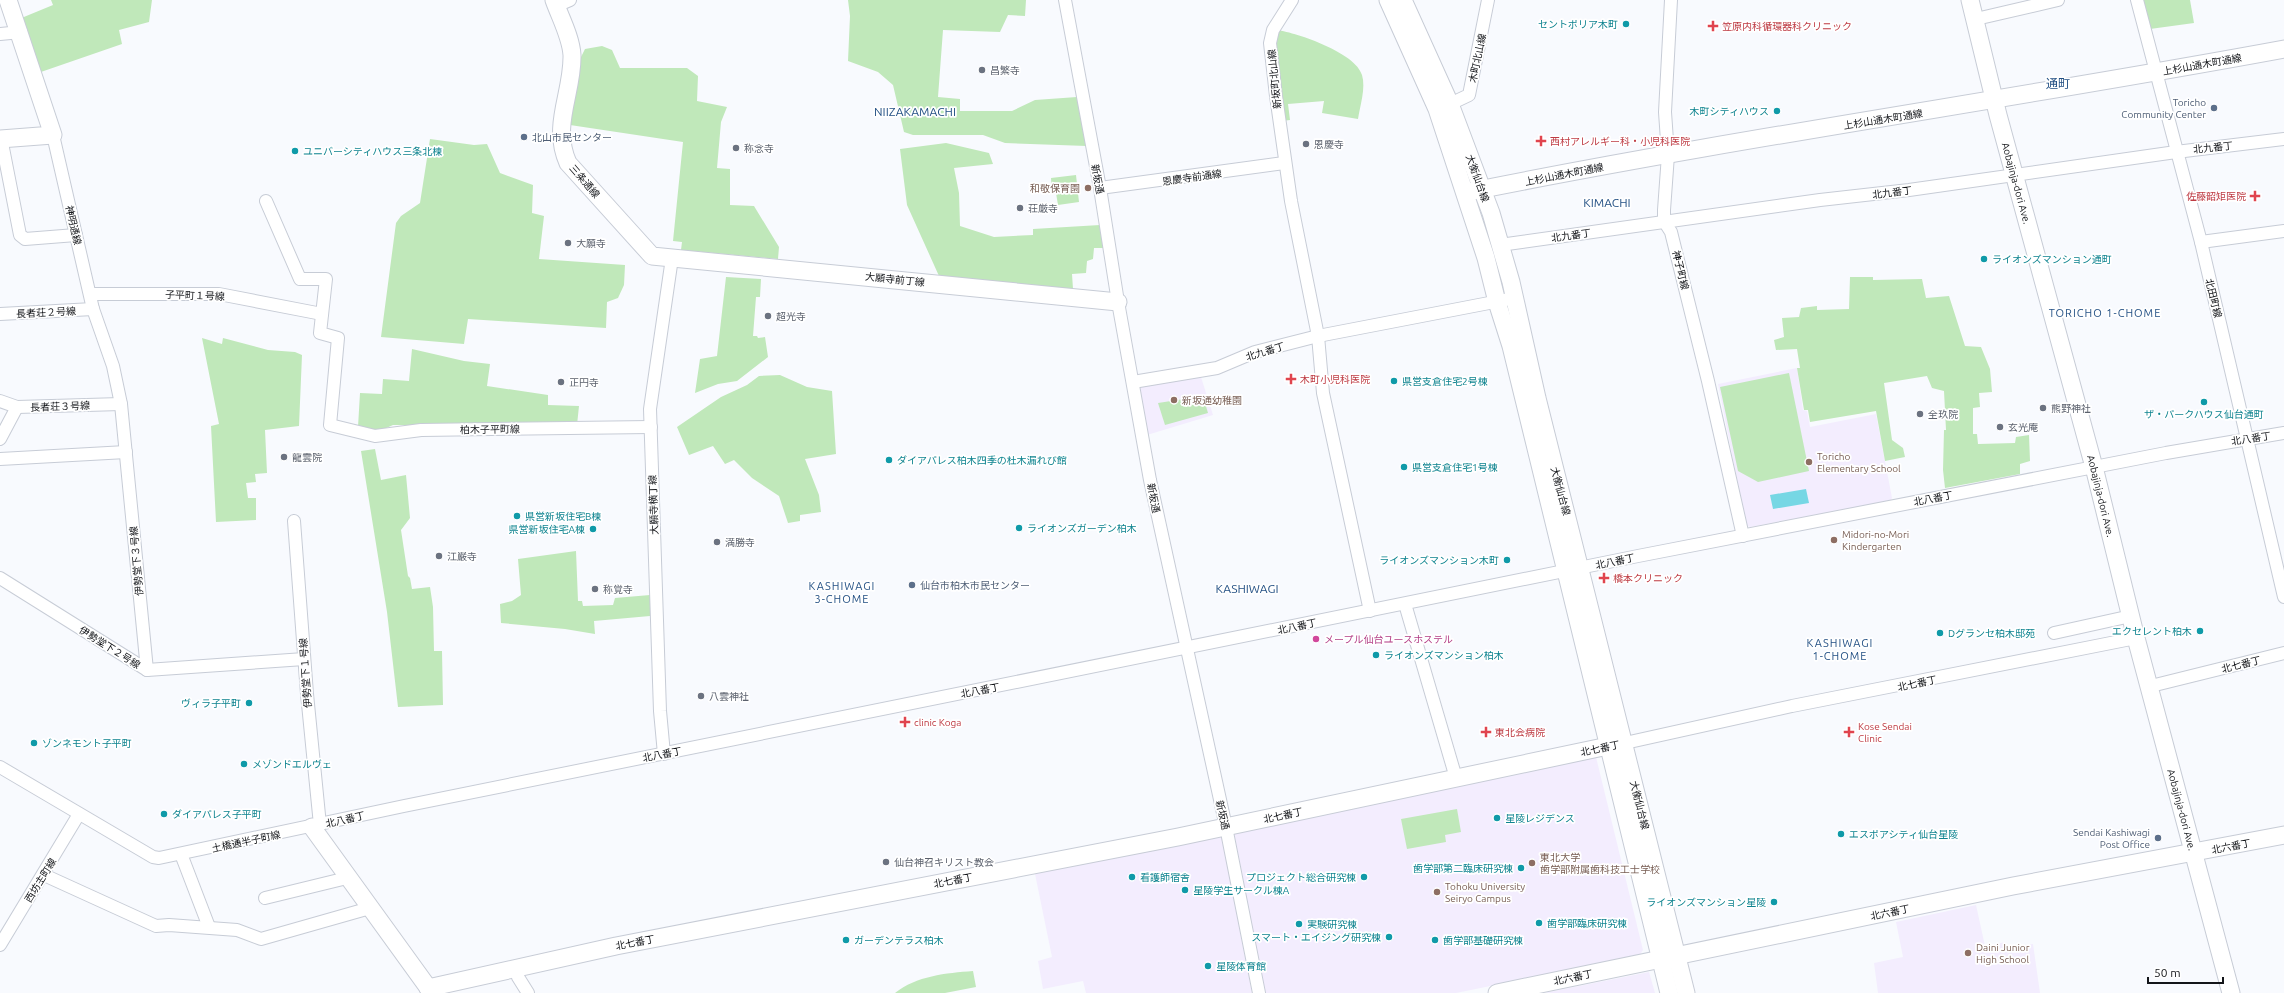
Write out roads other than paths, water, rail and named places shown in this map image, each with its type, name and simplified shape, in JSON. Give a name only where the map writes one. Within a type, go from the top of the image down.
[{"type":"street","name":"神明通線","points":[[8,0],[21,32],[53,135],[93,309],[113,366],[121,404],[126,452]]},
{"type":"street","name":"新坂通","points":[[1065,0],[1100,188],[1118,302],[1161,537],[1226,827],[1259,993]]},
{"type":"street","name":"新坂町北山線","points":[[1292,0],[1273,30],[1270,43],[1284,164],[1318,336],[1323,393],[1370,611]]},
{"type":"street","points":[[1379,0],[1454,165]]},
{"type":"street","name":"大衡仙台線","points":[[1388,0],[1437,109],[1454,165],[1465,192],[1486,258],[1497,302],[1511,346],[1573,569]]},
{"type":"street","name":"大衡仙台線","points":[[1403,0],[1450,104],[1482,189],[1500,245],[1515,298],[1573,569],[1616,745],[1669,958],[1686,993]]},
{"type":"street","name":"木町北山線","points":[[1450,104],[1469,95],[1488,0]]},
{"type":"street","name":"神子町線","points":[[1672,0],[1665,112],[1668,155],[1664,221],[1671,232],[1691,312],[1742,536]]},
{"type":"street","name":"Aobajinja-dori Ave.","points":[[1970,0],[1976,19],[1994,100],[2094,466],[2136,638],[2151,686],[2231,993]]},
{"type":"street","points":[[1976,19],[2058,0]]},
{"type":"street","name":"北田町線","points":[[2137,0],[2200,242],[2284,597]]},
{"type":"street","name":"三条通線","points":[[560,2],[572,56],[560,136],[563,151],[568,163],[652,256],[672,258]]},
{"type":"street","points":[[0,34],[21,32]]},
{"type":"street","name":"上杉山通木町通線","points":[[1465,192],[1668,155],[2284,49]]},
{"type":"street","points":[[53,135],[1,138],[20,235],[25,239],[76,235]]},
{"type":"street","name":"北九番丁","points":[[1500,245],[1664,221],[2015,175],[2176,152],[2284,139]]},
{"type":"street","name":"恩慶寺前通線","points":[[1100,188],[1284,164]]},
{"type":"street","points":[[266,201],[300,278],[326,278],[322,314]]},
{"type":"street","points":[[2200,242],[2284,231]]},
{"type":"street","name":"大願寺前丁線","points":[[672,258],[1118,302]]},
{"type":"street","name":"大願寺横丁線","points":[[664,754],[660,711],[650,409],[672,258]]},
{"type":"street","name":"子平町１号線","points":[[90,294],[219,294],[322,314]]},
{"type":"street","name":"北九番丁","points":[[1133,382],[1217,368],[1255,352],[1318,336],[1515,298]]},
{"type":"street","name":"長者荘２号線","points":[[0,314],[93,309]]},
{"type":"street","name":"柏木子平町線","points":[[322,314],[320,333],[338,338],[330,425],[374,436],[421,430],[651,427]]},
{"type":"street","name":"長者荘３号線","points":[[0,401],[18,407],[121,404]]},
{"type":"street","points":[[0,439],[18,407]]},
{"type":"street","name":"北八番丁","points":[[316,826],[1573,569],[2094,466],[2284,433]]},
{"type":"street","points":[[0,459],[126,452]]},
{"type":"street","name":"伊勢堂下３号線","points":[[126,452],[147,670]]},
{"type":"street","name":"伊勢堂下１号線","points":[[294,521],[316,826]]},
{"type":"street","name":"伊勢堂下２号線","points":[[0,578],[147,670],[304,659]]},
{"type":"street","points":[[1405,604],[1456,778]]},
{"type":"street","points":[[2054,633],[2131,616]]},
{"type":"street","name":"北七番丁","points":[[430,991],[515,967],[666,935],[1226,827],[1616,745],[1792,706],[2136,638]]},
{"type":"street","name":"北七番丁","points":[[2151,686],[2284,653]]},
{"type":"street","name":"土橋通半子町線","points":[[0,767],[79,814],[159,858],[316,826]]},
{"type":"street","name":"西坊主町線","points":[[2,939],[44,875],[79,814]]},
{"type":"street","points":[[316,826],[348,878],[430,991]]},
{"type":"street","name":"北六番丁","points":[[1497,993],[2013,886],[2284,835]]},
{"type":"street","points":[[181,854],[209,927]]},
{"type":"street","points":[[44,875],[156,926],[209,927],[237,930],[261,939],[370,908]]},
{"type":"street","points":[[265,898],[348,878]]},
{"type":"street","name":"大衡仙台線","points":[[1669,958],[1669,993]]},
{"type":"street","points":[[515,967],[518,977],[528,993]]},
{"type":"water","points":[[1806,489],[1809,503],[1773,509],[1770,495]]},
{"type":"place","name":"セントポリア木町","points":[[1626,24]]},
{"type":"place","name":"笠原内科循環器科クリニック","points":[[1713,26]]},
{"type":"place","name":"昌繁寺","points":[[982,70]]},
{"type":"place","name":"Toricho Community Center","points":[[2214,108]]},
{"type":"place","name":"木町シティハウス","points":[[1777,111]]},
{"type":"place","name":"北山市民センター","points":[[524,137]]},
{"type":"place","name":"西村アレルギー科・小児科医院","points":[[1541,141]]},
{"type":"place","name":"恩慶寺","points":[[1306,144]]},
{"type":"place","name":"称念寺","points":[[736,148]]},
{"type":"place","name":"ユニバーシティハウス三条北棟","points":[[295,151]]},
{"type":"place","name":"和敬保育園","points":[[1088,188]]},
{"type":"place","name":"佐藤韶矩医院","points":[[2255,196]]},
{"type":"place","name":"荘厳寺","points":[[1020,208]]},
{"type":"place","name":"大願寺","points":[[568,243]]},
{"type":"place","name":"ライオンズマンション通町","points":[[1984,259]]},
{"type":"place","name":"超光寺","points":[[768,316]]},
{"type":"place","name":"木町小児科医院","points":[[1291,379]]},
{"type":"place","name":"県営支倉住宅2号棟","points":[[1394,381]]},
{"type":"place","name":"正円寺","points":[[561,382]]},
{"type":"place","name":"新坂通幼稚園","points":[[1174,400]]},
{"type":"place","name":"ザ・パークハウス仙台通町","points":[[2204,402]]},
{"type":"place","name":"熊野神社","points":[[2043,408]]},
{"type":"place","name":"全玖院","points":[[1920,414]]},
{"type":"place","name":"玄光庵","points":[[2000,427]]},
{"type":"place","name":"龍雲院","points":[[284,457]]},
{"type":"place","name":"ダイアパレス柏木四季の杜木漏れび館","points":[[889,460]]},
{"type":"place","name":"Toricho Elementary School","points":[[1809,462]]},
{"type":"place","name":"県営支倉住宅1号棟","points":[[1404,467]]},
{"type":"place","name":"県営新坂住宅B棟","points":[[517,516]]},
{"type":"place","name":"ライオンズガーデン柏木","points":[[1019,528]]},
{"type":"place","name":"県営新坂住宅A棟","points":[[593,529]]},
{"type":"place","name":"Midori-no-Mori Kindergarten","points":[[1834,540]]},
{"type":"place","name":"満勝寺","points":[[717,542]]},
{"type":"place","name":"江巌寺","points":[[439,556]]},
{"type":"place","name":"ライオンズマンション木町","points":[[1507,560]]},
{"type":"place","name":"橋本クリニック","points":[[1604,578]]},
{"type":"place","name":"仙台市柏木市民センター","points":[[912,585]]},
{"type":"place","name":"称覚寺","points":[[595,589]]},
{"type":"place","name":"エクセレント柏木","points":[[2200,631]]},
{"type":"place","name":"Dグランセ柏木邸苑","points":[[1940,633]]},
{"type":"place","name":"メープル仙台ユースホステル","points":[[1316,639]]},
{"type":"place","name":"ライオンズマンション柏木","points":[[1376,655]]},
{"type":"place","name":"八雲神社","points":[[701,696]]},
{"type":"place","name":"ヴィラ子平町","points":[[249,703]]},
{"type":"place","name":"clinic Koga","points":[[905,722]]},
{"type":"place","name":"東北会病院","points":[[1486,732]]},
{"type":"place","name":"Kose Sendai Clinic","points":[[1849,732]]},
{"type":"place","name":"ゾンネモント子平町","points":[[34,743]]},
{"type":"place","name":"メゾンドエルヴェ","points":[[244,764]]},
{"type":"place","name":"ダイアパレス子平町","points":[[164,814]]},
{"type":"place","name":"星陵レジデンス","points":[[1497,818]]},
{"type":"place","name":"エスポアシティ仙台星陵","points":[[1841,834]]},
{"type":"place","name":"Sendai Kashiwagi Post Office","points":[[2158,838]]},
{"type":"place","name":"仙台神召キリスト教会","points":[[886,862]]},
{"type":"place","name":"東北大学 歯学部附属歯科技工士学校","points":[[1532,863]]},
{"type":"place","name":"歯学部第二臨床研究棟","points":[[1521,868]]},
{"type":"place","name":"看護師宿舎","points":[[1132,877]]},
{"type":"place","name":"プロジェクト総合研究棟","points":[[1364,877]]},
{"type":"place","name":"星陵学生サークル棟A","points":[[1185,890]]},
{"type":"place","name":"Tohoku University Seiryo Campus","points":[[1437,892]]},
{"type":"place","name":"ライオンズマンション星陵","points":[[1774,902]]},
{"type":"place","name":"歯学部臨床研究棟","points":[[1539,923]]},
{"type":"place","name":"実験研究棟","points":[[1299,924]]},
{"type":"place","name":"スマート・エイジング研究棟","points":[[1389,937]]},
{"type":"place","name":"ガーデンテラス柏木","points":[[846,940]]},
{"type":"place","name":"歯学部基礎研究棟","points":[[1435,940]]},
{"type":"place","name":"Daini Junior High School","points":[[1968,953]]},
{"type":"place","name":"星陵体育館","points":[[1208,966]]},
{"type":"district","name":"通町","points":[[2058,84]]},
{"type":"district","name":"NIIZAKAMACHI","points":[[915,112]]},
{"type":"district","name":"KIMACHI","points":[[1607,203]]},
{"type":"district","name":"TORICHO 1-CHOME","points":[[2105,313]]},
{"type":"district","name":"KASHIWAGI","points":[[1247,589]]},
{"type":"district","name":"KASHIWAGI 3-CHOME","points":[[842,592]]},
{"type":"district","name":"KASHIWAGI 1-CHOME","points":[[1840,649]]}]
